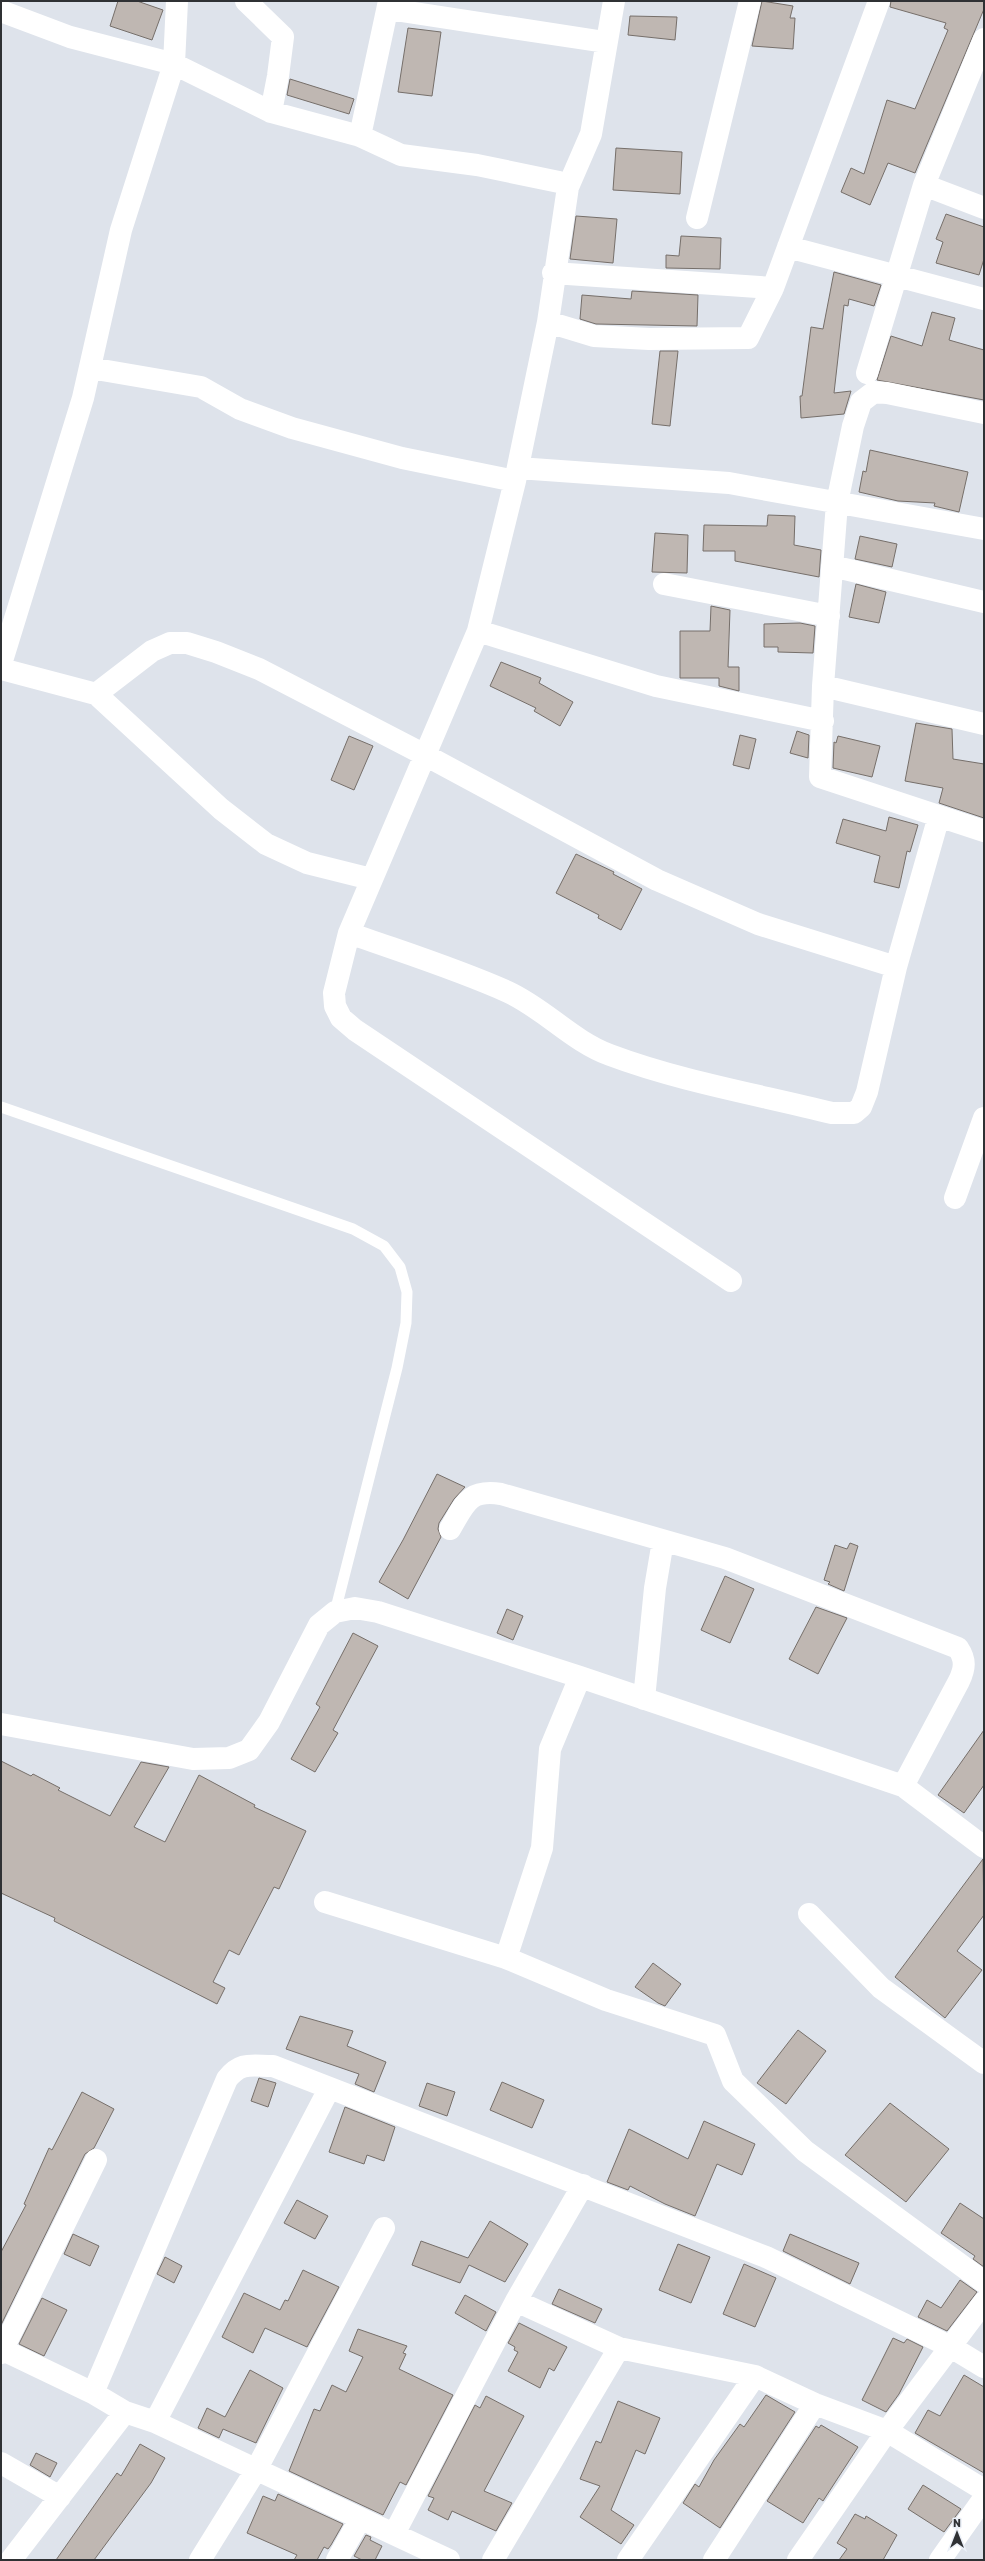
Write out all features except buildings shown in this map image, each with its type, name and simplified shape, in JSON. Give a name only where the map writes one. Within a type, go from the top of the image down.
[{"type":"street","points":[[1,664],[83,398],[121,230],[174,64],[177,1]]},
{"type":"street","points":[[246,1],[283,37],[278,76],[270,112]]},
{"type":"street","points":[[614,1],[605,42],[591,134],[568,187],[554,273],[548,322],[516,474],[478,630],[349,933],[334,993],[335,1006],[341,1018],[731,1281]]},
{"type":"street","points":[[697,218],[750,1]]},
{"type":"street","points":[[548,322],[594,336],[649,339],[748,338],[773,288],[879,1]]},
{"type":"street","points":[[360,136],[388,5],[605,42]]},
{"type":"street","points":[[1,11],[70,37],[174,64],[270,112],[360,136],[401,155],[477,165],[518,175],[559,182],[568,187]]},
{"type":"street","points":[[867,373],[924,185],[984,39]]},
{"type":"street","points":[[924,185],[984,208]]},
{"type":"street","points":[[788,247],[896,277],[984,298]]},
{"type":"street","points":[[554,273],[773,288]]},
{"type":"street","points":[[90,368],[201,387],[240,409],[292,428],[402,458],[516,474],[729,483],[984,529]]},
{"type":"street","points":[[984,413],[887,393],[874,392],[867,395],[861,402],[853,426],[837,503],[823,686],[820,777],[984,832]]},
{"type":"street","points":[[832,566],[984,602]]},
{"type":"street","points":[[664,584],[829,616]]},
{"type":"street","points":[[478,630],[656,686],[823,721]]},
{"type":"street","points":[[96,694],[152,651],[170,643],[187,643],[259,669],[425,755],[657,880],[758,924],[896,967]]},
{"type":"street","points":[[1,669],[96,694],[221,809],[266,844],[307,863],[371,879]]},
{"type":"street","points":[[823,686],[984,724]]},
{"type":"street","points":[[349,933],[508,992],[534,1006],[584,1044],[610,1055],[646,1067],[845,1114],[854,1113],[861,1107],[867,1092],[896,967],[939,816]]},
{"type":"street","points":[[955,1198],[984,1118]]},
{"type":"street","points":[[450,1528],[466,1501],[477,1494],[488,1492],[725,1558],[958,1648],[964,1657],[965,1668],[960,1681],[902,1786]]},
{"type":"street","points":[[644,1699],[654,1594],[663,1541]]},
{"type":"street","points":[[1,1724],[193,1759],[229,1758],[249,1750],[269,1722],[319,1625],[335,1612],[355,1608],[378,1612],[580,1677],[902,1786],[984,1847]]},
{"type":"street","points":[[506,1958],[542,1848],[550,1748],[580,1677]]},
{"type":"street","points":[[325,1902],[506,1958],[606,2000],[715,2035],[733,2081],[805,2152],[984,2282]]},
{"type":"street","points":[[809,1914],[881,1988],[984,2063]]},
{"type":"street","points":[[93,2393],[227,2079],[235,2069],[244,2066],[273,2066],[329,2089],[584,2185],[766,2257],[951,2347],[984,2367]]},
{"type":"street","points":[[155,2422],[329,2089]]},
{"type":"street","points":[[96,2160],[2,2351],[93,2393],[125,2412],[155,2422],[394,2534],[422,2554],[449,2560]]},
{"type":"street","points":[[394,2534],[516,2301],[584,2185]]},
{"type":"street","points":[[200,2560],[256,2470],[384,2228]]},
{"type":"street","points":[[516,2301],[619,2348],[755,2376],[815,2404],[887,2431],[984,2490]]},
{"type":"street","points":[[798,2560],[887,2431],[984,2302]]},
{"type":"street","points":[[493,2560],[619,2348]]},
{"type":"street","points":[[628,2560],[755,2376]]},
{"type":"street","points":[[714,2560],[815,2404]]},
{"type":"street","points":[[11,2560],[125,2412]]},
{"type":"street","points":[[1,2463],[60,2496]]},
{"type":"street","points":[[940,2560],[984,2498]]},
{"type":"street","points":[[337,2560],[360,2519]]},
{"type":"lane","points":[[1,1106],[353,1229],[384,1246],[400,1267],[407,1292],[406,1324],[397,1368],[335,1612]]}]
